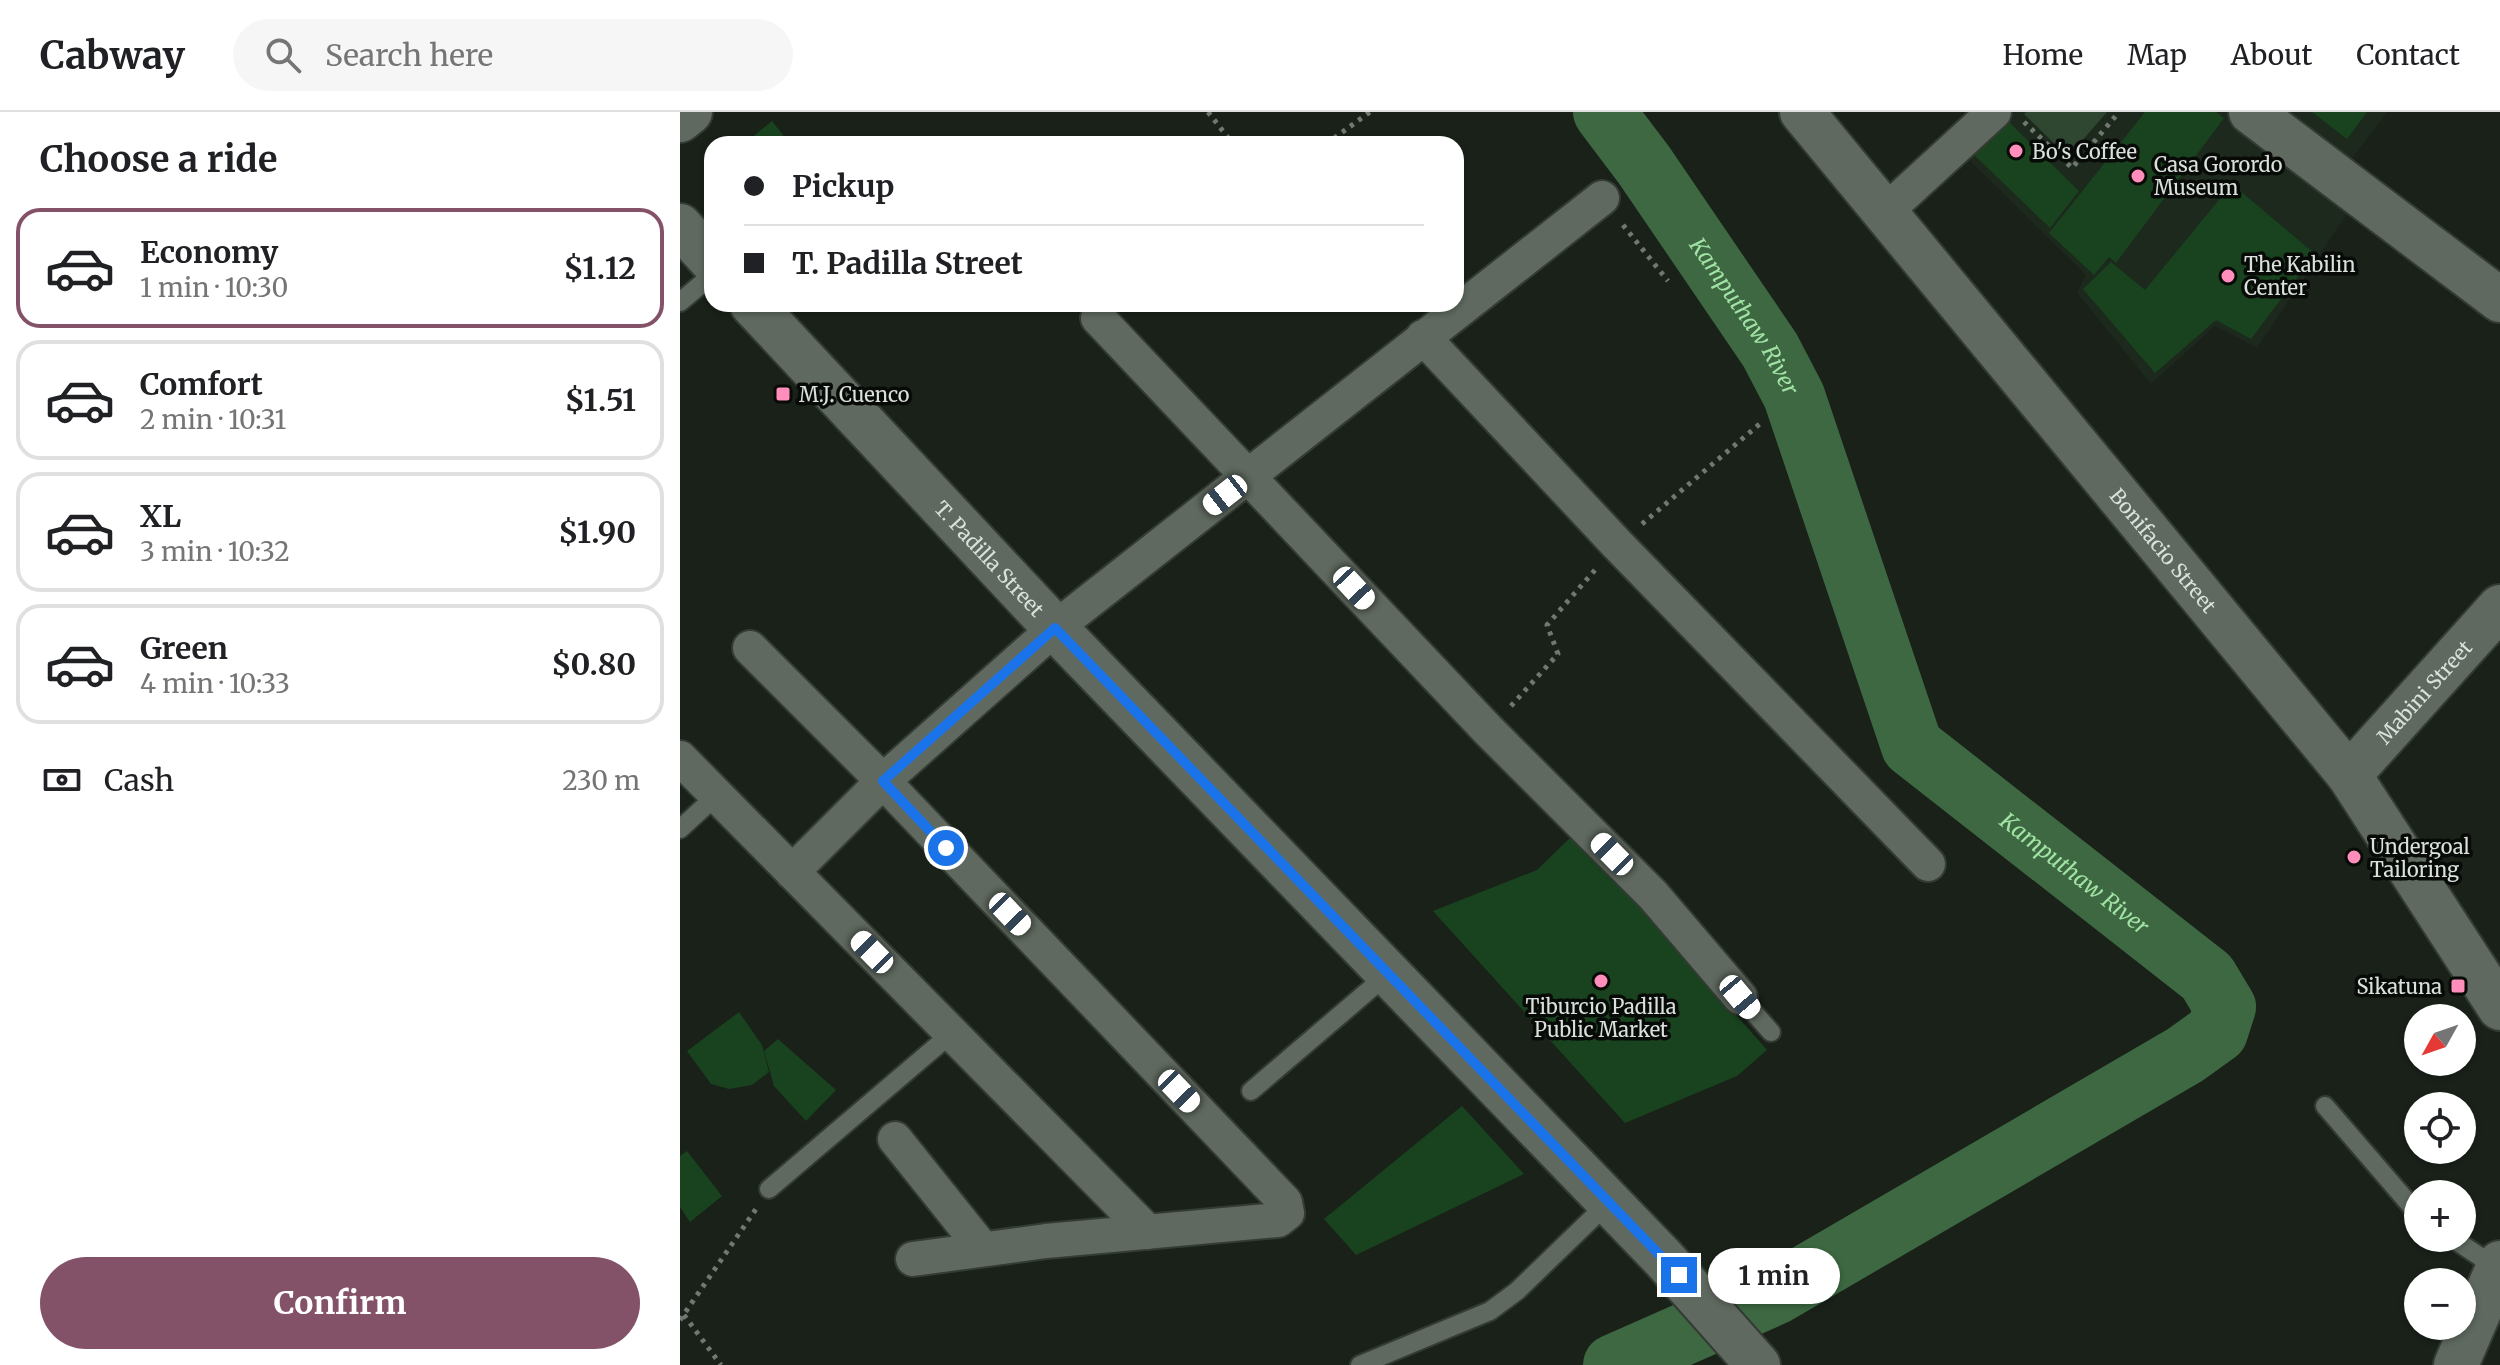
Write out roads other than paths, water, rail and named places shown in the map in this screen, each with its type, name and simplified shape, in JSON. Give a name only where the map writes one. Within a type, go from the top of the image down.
[{"type":"main road","points":[[680,120],[690,112]]},
{"type":"main road","name":"Bonifacio Street","points":[[1802,112],[2349,775],[2500,1008]]},
{"type":"main road","points":[[2251,112],[2500,300]]},
{"type":"main road","points":[[680,226],[704,252]]},
{"type":"main road","name":"T. Padilla Street","points":[[759,312],[1055,628],[1694,1291],[1744,1350]]},
{"type":"main road","name":"Mabini Street","points":[[2349,775],[2500,607]]},
{"type":"main road","points":[[2456,1365],[2499,1266]]},
{"type":"street","points":[[1885,212],[2006,114]]},
{"type":"street","points":[[1464,305],[1602,198]]},
{"type":"street","points":[[792,872],[883,781],[1055,628],[1455,312]]},
{"type":"street","points":[[1098,318],[1488,730],[1653,895],[1740,997]]},
{"type":"street","points":[[1423,337],[1628,556],[1928,864]]},
{"type":"street","points":[[750,648],[883,781],[1285,1202],[1287,1213],[1278,1220],[983,1249],[913,1259]]},
{"type":"street","points":[[680,758],[1148,1232]]},
{"type":"street","points":[[895,1139],[983,1249]]},
{"type":"lane","points":[[680,302],[704,282]]},
{"type":"lane","points":[[680,829],[717,795]]},
{"type":"lane","points":[[1251,1091],[1389,972]]},
{"type":"lane","points":[[1740,997],[1771,1032]]},
{"type":"lane","points":[[769,1189],[952,1033]]},
{"type":"lane","points":[[2325,1106],[2404,1198]]},
{"type":"lane","points":[[1360,1365],[1490,1311],[1517,1291],[1608,1203]]},
{"type":"lane","points":[[2476,1252],[2499,1266]]},
{"type":"waterway","name":"Kamputhaw River","points":[[1604,112],[1644,165],[1770,350],[1794,396],[1912,746],[2207,977],[2225,1007],[2217,1032],[2185,1055],[1775,1294],[1614,1365]]},
{"type":"place","name":"Bo's Coffee","points":[[2016,151]]},
{"type":"place","name":"Casa Gorordo Museum","points":[[2138,176]]},
{"type":"place","name":"The Kabilin Center","points":[[2228,276]]},
{"type":"place","name":"M.J. Cuenco","points":[[783,394]]},
{"type":"place","name":"Undergoal Tailoring","points":[[2354,857]]},
{"type":"place","name":"Tiburcio Padilla Public Market","points":[[1601,981]]},
{"type":"place","name":"Sikatuna","points":[[2458,986]]}]
